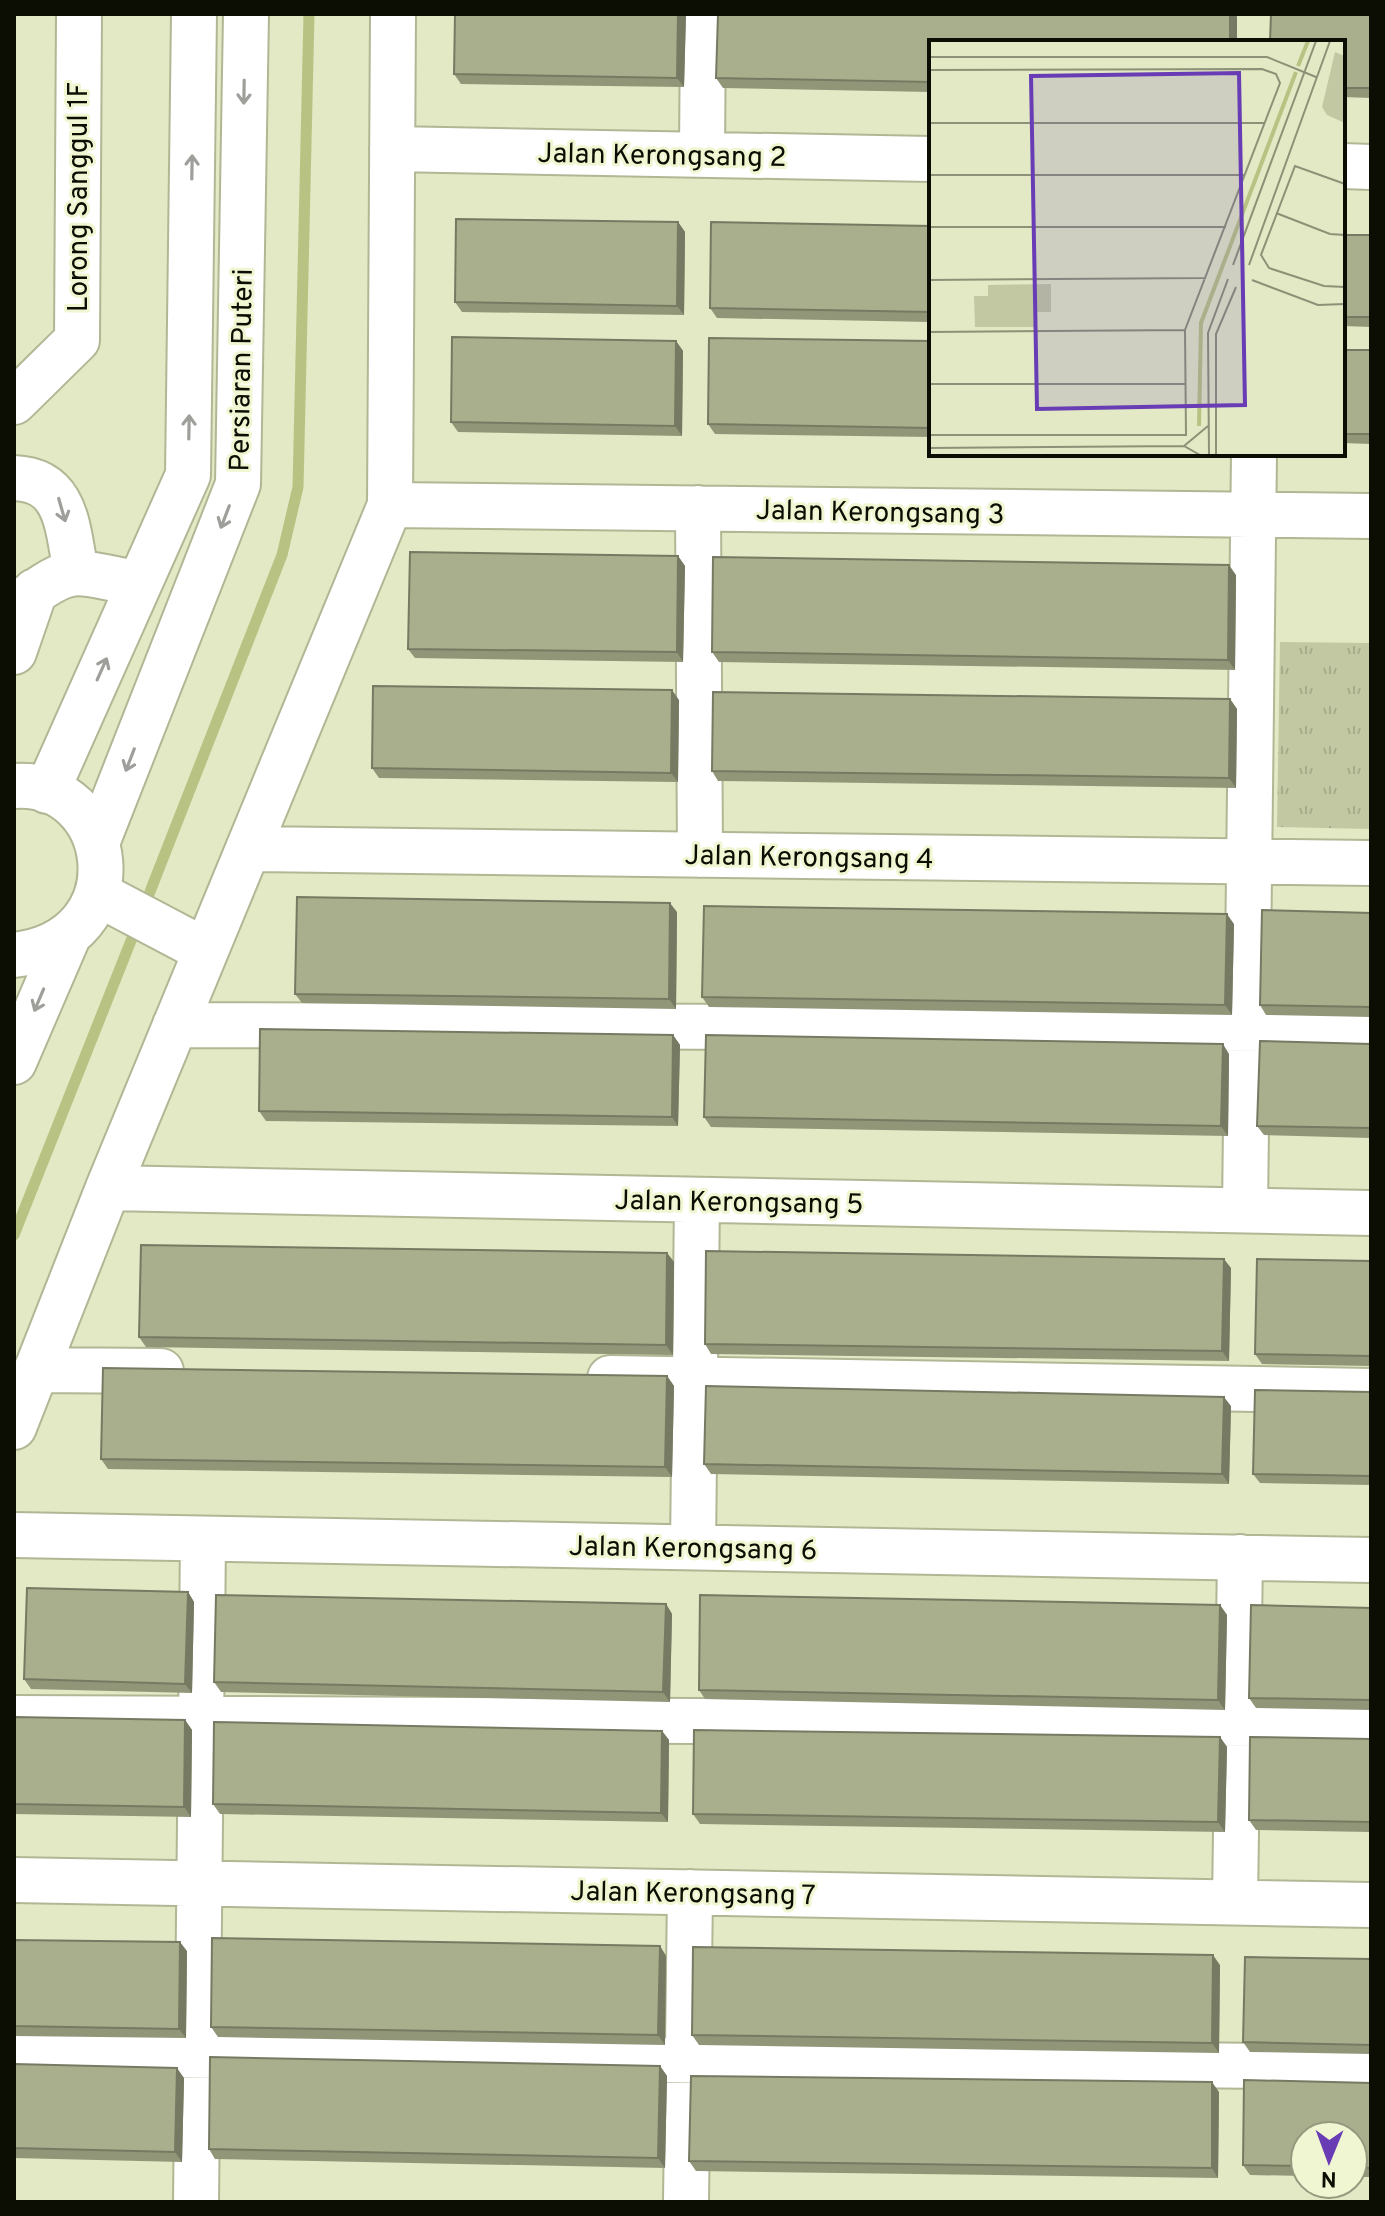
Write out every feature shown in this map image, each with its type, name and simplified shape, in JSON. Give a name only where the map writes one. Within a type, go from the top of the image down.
[{"type":"street","name":"Lorong Sanggul 1F","points":[[14,402],[77,340],[79,14]]},
{"type":"street","name":"Persiaran Puteri","points":[[97,843],[238,484],[246,14]]},
{"type":"street","points":[[14,1427],[108,1188],[390,505],[393,14]]},
{"type":"street","points":[[702,155],[703,14]]},
{"type":"street","name":"Persiaran Puteri","points":[[30,789],[139,584],[188,475],[193,22]]},
{"type":"street","name":"Jalan Kerongsang 2","points":[[392,149],[929,159]]},
{"type":"street","points":[[1345,166],[1371,167]]},
{"type":"street","points":[[1245,1210],[1254,456]]},
{"type":"street","points":[[14,478],[25,479],[48,489],[61,500],[76,571]]},
{"type":"street","name":"Jalan Kerongsang 3","points":[[390,505],[1371,516]]},
{"type":"street","points":[[698,508],[700,855]]},
{"type":"street","points":[[14,652],[24,599],[51,578],[76,571],[139,584]]},
{"type":"street","points":[[30,789],[69,803],[86,821],[97,843],[102,869],[129,910],[206,951]]},
{"type":"street","name":"Jalan Kerongsang 4","points":[[248,849],[1371,863]]},
{"type":"street","points":[[14,955],[41,952],[67,939],[86,919],[129,910]]},
{"type":"street","points":[[14,1062],[67,939]]},
{"type":"street","points":[[175,1025],[1371,1029]]},
{"type":"street","name":"Jalan Kerongsang 5","points":[[108,1188],[1371,1213]]},
{"type":"street","points":[[693,1547],[697,1200]]},
{"type":"street","points":[[36,1370],[193,1372]]},
{"type":"street","points":[[570,1378],[1371,1391]]},
{"type":"street","name":"Jalan Kerongsang 6","points":[[14,1535],[1371,1560]]},
{"type":"street","points":[[196,2202],[203,1539]]},
{"type":"street","points":[[1235,1902],[1240,1557]]},
{"type":"street","points":[[14,1718],[1371,1724]]},
{"type":"street","name":"Jalan Kerongsang 7","points":[[14,1880],[1371,1905]]},
{"type":"street","points":[[686,2202],[690,1892]]},
{"type":"street","points":[[14,2054],[1371,2067]]},
{"type":"green space","points":[[1280,642],[1371,643],[1371,829],[1277,827]]},
{"type":"building","points":[[455,14],[678,14],[677,78],[454,74]]},
{"type":"building","points":[[718,14],[1230,14],[1230,40],[929,40],[929,82],[716,78]]},
{"type":"building","points":[[1271,14],[1371,14],[1371,88],[1345,88],[1345,40],[1270,40]]},
{"type":"building","points":[[456,219],[678,222],[677,306],[455,302]]},
{"type":"building","points":[[711,222],[929,226],[929,312],[710,308]]},
{"type":"building","points":[[1345,235],[1371,235],[1371,317],[1345,317]]},
{"type":"building","points":[[452,337],[676,341],[675,426],[451,422]]},
{"type":"building","points":[[709,338],[929,341],[929,428],[708,424]]},
{"type":"building","points":[[1345,350],[1371,350],[1371,434],[1345,434]]},
{"type":"building","points":[[410,552],[678,556],[677,652],[408,649]]},
{"type":"building","points":[[713,557],[1229,565],[1228,660],[712,652]]},
{"type":"building","points":[[373,686],[672,690],[671,773],[372,768]]},
{"type":"building","points":[[713,692],[1230,699],[1229,778],[712,771]]},
{"type":"building","points":[[297,897],[670,903],[669,999],[295,994]]},
{"type":"building","points":[[704,906],[1227,914],[1225,1005],[702,997]]},
{"type":"building","points":[[1262,910],[1371,913],[1371,1007],[1260,1005]]},
{"type":"building","points":[[260,1029],[673,1035],[672,1117],[259,1111]]},
{"type":"building","points":[[706,1035],[1223,1044],[1221,1126],[704,1117]]},
{"type":"building","points":[[1260,1041],[1371,1044],[1371,1128],[1257,1126]]},
{"type":"building","points":[[141,1245],[667,1253],[666,1345],[139,1337]]},
{"type":"building","points":[[706,1251],[1224,1259],[1222,1351],[705,1344]]},
{"type":"building","points":[[1257,1259],[1371,1261],[1371,1356],[1255,1354]]},
{"type":"building","points":[[103,1368],[667,1376],[665,1467],[101,1459]]},
{"type":"building","points":[[706,1386],[1224,1397],[1222,1474],[704,1464]]},
{"type":"building","points":[[1255,1390],[1371,1392],[1371,1476],[1253,1474]]},
{"type":"building","points":[[27,1588],[188,1592],[185,1684],[24,1679]]},
{"type":"building","points":[[216,1595],[666,1604],[663,1692],[214,1682]]},
{"type":"building","points":[[700,1595],[1220,1605],[1218,1700],[699,1690]]},
{"type":"building","points":[[1251,1605],[1371,1608],[1371,1700],[1249,1698]]},
{"type":"building","points":[[14,1717],[185,1720],[184,1807],[14,1804]]},
{"type":"building","points":[[214,1722],[662,1731],[661,1813],[213,1804]]},
{"type":"building","points":[[694,1730],[1220,1737],[1218,1822],[693,1814]]},
{"type":"building","points":[[1250,1737],[1371,1739],[1371,1822],[1249,1820]]},
{"type":"building","points":[[212,1938],[660,1946],[658,2035],[211,2027]]},
{"type":"building","points":[[14,1940],[180,1942],[179,2029],[14,2026]]},
{"type":"building","points":[[693,1947],[1213,1955],[1212,2043],[692,2035]]},
{"type":"building","points":[[1245,1957],[1371,1959],[1371,2045],[1243,2042]]},
{"type":"building","points":[[210,2057],[660,2066],[658,2158],[209,2149]]},
{"type":"building","points":[[14,2064],[177,2068],[175,2152],[14,2148]]},
{"type":"building","points":[[691,2076],[1212,2082],[1212,2168],[689,2161]]},
{"type":"building","points":[[1244,2080],[1371,2083],[1371,2168],[1369,2120],[1289,2120],[1289,2166],[1243,2165]]},
{"type":"waterway","points":[[144,907],[282,555],[298,487],[309,14]]},
{"type":"waterway","points":[[14,1235],[138,923]]}]
